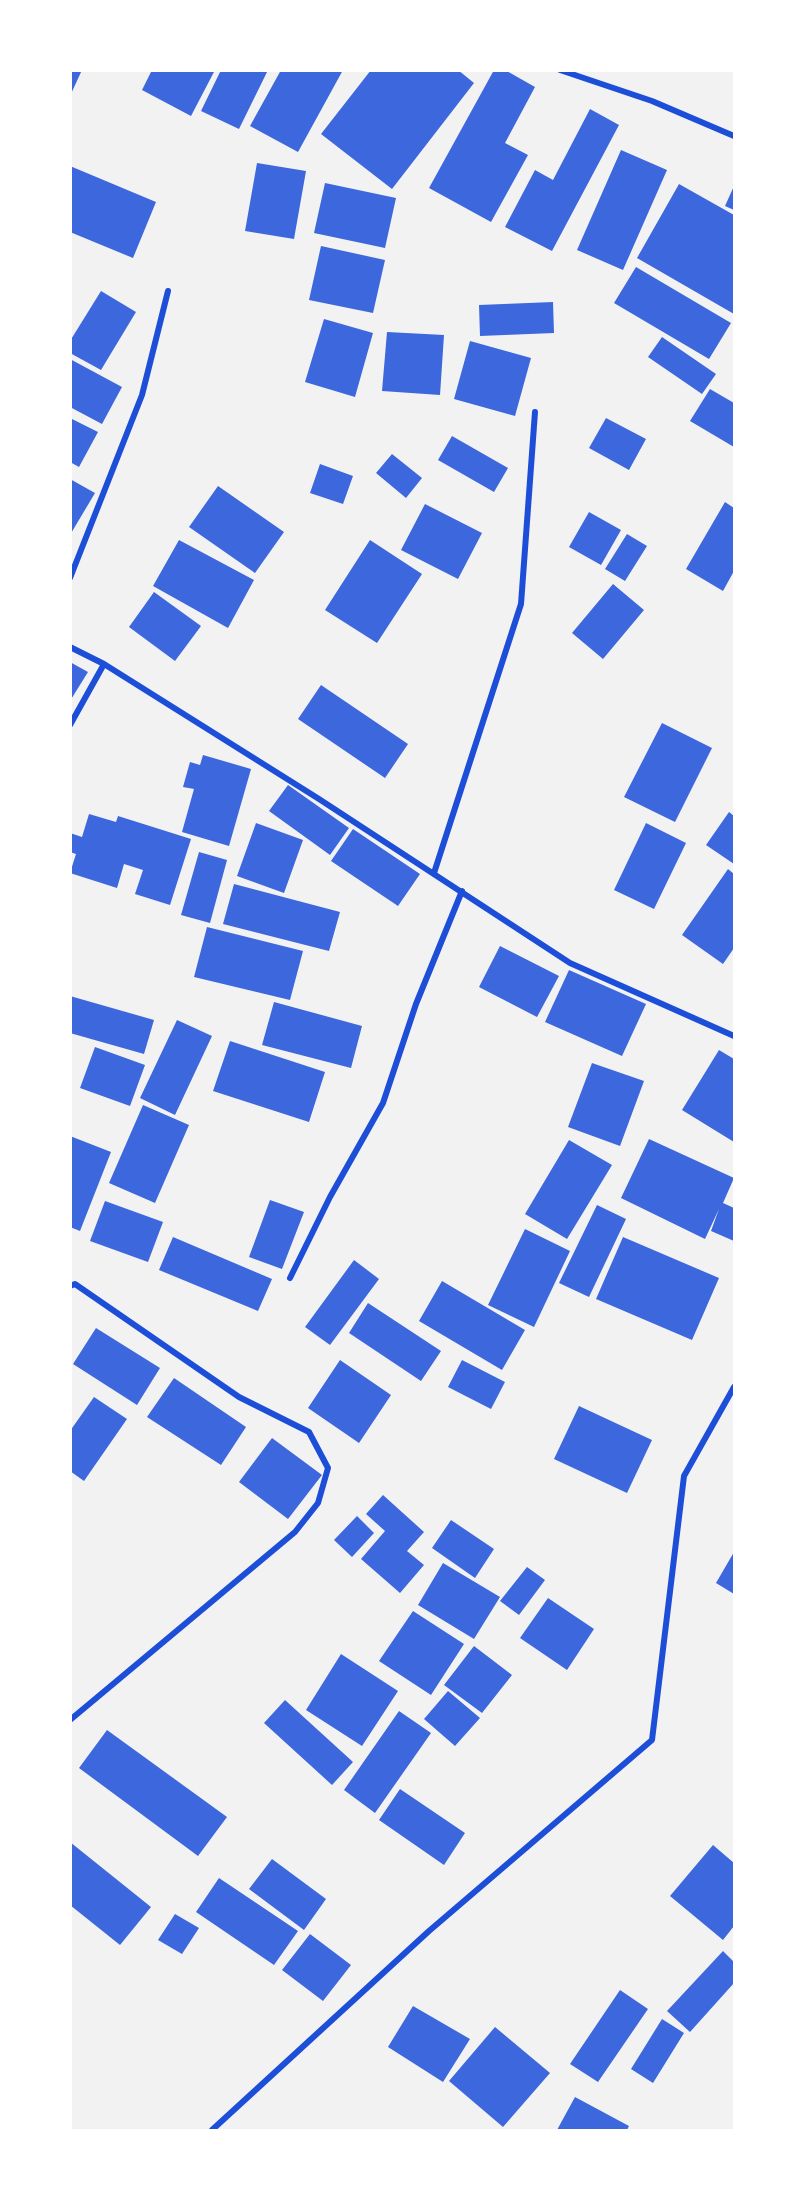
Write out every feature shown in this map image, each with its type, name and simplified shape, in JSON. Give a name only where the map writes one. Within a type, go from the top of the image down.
[{"type":"street","points":[[560,70],[652,101],[735,136]]},
{"type":"street","points":[[70,578],[142,395],[168,291]]},
{"type":"street","points":[[434,873],[521,604],[535,412]]},
{"type":"street","points":[[70,647],[104,663],[462,891],[570,963],[735,1036]]},
{"type":"street","points":[[70,725],[104,663]]},
{"type":"street","points":[[290,1278],[330,1197],[383,1103],[416,1004],[462,891]]},
{"type":"street","points":[[70,1286],[75,1284],[239,1397],[309,1432],[328,1468],[318,1503],[295,1532],[70,1720]]},
{"type":"street","points":[[212,2130],[429,1931],[652,1740],[684,1476],[735,1387]]},
{"type":"building","points":[[70,70],[82,70],[70,96]]},
{"type":"building","points":[[152,70],[215,70],[191,116],[142,90]]},
{"type":"building","points":[[221,70],[268,70],[239,129],[201,111]]},
{"type":"building","points":[[281,70],[343,70],[298,152],[250,126]]},
{"type":"building","points":[[371,70],[458,70],[474,83],[392,189],[321,134]]},
{"type":"building","points":[[494,70],[505,70],[535,87],[505,143],[528,155],[491,222],[429,188]]},
{"type":"building","points":[[590,109],[619,125],[552,251],[505,227],[535,170],[553,180]]},
{"type":"building","points":[[621,150],[667,170],[623,270],[577,250]]},
{"type":"building","points":[[257,163],[306,171],[294,239],[245,231]]},
{"type":"building","points":[[70,166],[156,202],[133,258],[70,232]]},
{"type":"building","points":[[325,183],[396,198],[385,248],[314,233]]},
{"type":"building","points":[[679,184],[734,215],[734,314],[637,258]]},
{"type":"building","points":[[734,186],[734,210],[725,206]]},
{"type":"building","points":[[321,246],[385,260],[373,313],[309,300]]},
{"type":"building","points":[[636,267],[731,323],[709,359],[614,303]]},
{"type":"building","points":[[101,291],[136,312],[101,370],[70,353],[70,341]]},
{"type":"building","points":[[553,302],[554,333],[480,336],[479,305]]},
{"type":"building","points":[[324,319],[373,333],[355,397],[305,382]]},
{"type":"building","points":[[387,332],[444,335],[440,395],[382,391]]},
{"type":"building","points":[[662,337],[716,374],[702,394],[648,357]]},
{"type":"building","points":[[470,341],[531,358],[515,416],[454,399]]},
{"type":"building","points":[[70,359],[122,387],[102,424],[70,407]]},
{"type":"building","points":[[710,389],[734,403],[734,447],[690,421]]},
{"type":"building","points":[[70,418],[98,432],[79,467],[70,462]]},
{"type":"building","points":[[606,418],[646,439],[629,470],[589,448]]},
{"type":"building","points":[[452,436],[508,468],[494,492],[438,460]]},
{"type":"building","points":[[392,454],[422,478],[406,498],[376,473]]},
{"type":"building","points":[[320,464],[353,476],[343,504],[310,493]]},
{"type":"building","points":[[70,479],[95,493],[70,535]]},
{"type":"building","points":[[218,486],[284,532],[255,573],[189,527]]},
{"type":"building","points":[[725,502],[734,508],[734,571],[723,591],[686,569]]},
{"type":"building","points":[[425,504],[482,533],[458,579],[401,550]]},
{"type":"building","points":[[589,512],[621,530],[601,565],[569,547]]},
{"type":"building","points":[[627,534],[647,546],[625,581],[605,569]]},
{"type":"building","points":[[179,540],[254,580],[228,628],[153,586]]},
{"type":"building","points":[[370,540],[422,574],[377,643],[325,610]]},
{"type":"building","points":[[613,584],[644,610],[603,659],[572,633]]},
{"type":"building","points":[[154,592],[201,626],[175,661],[129,627]]},
{"type":"building","points":[[70,662],[88,672],[70,701]]},
{"type":"building","points":[[321,685],[408,744],[385,778],[298,719]]},
{"type":"building","points":[[662,723],[712,748],[675,822],[624,797]]},
{"type":"building","points":[[203,755],[251,769],[229,846],[182,832],[194,789],[183,787],[190,762],[200,765]]},
{"type":"building","points":[[288,785],[349,828],[330,855],[269,811]]},
{"type":"building","points":[[729,812],[734,816],[734,864],[706,845]]},
{"type":"building","points":[[89,814],[116,822],[118,816],[191,839],[170,905],[135,894],[143,870],[124,864],[117,888],[70,873],[76,854],[70,852],[70,833],[82,837]]},
{"type":"building","points":[[256,823],[303,840],[284,893],[237,876]]},
{"type":"building","points":[[646,823],[686,843],[654,909],[614,890]]},
{"type":"building","points":[[353,829],[420,874],[398,906],[331,861]]},
{"type":"building","points":[[199,852],[227,860],[210,923],[181,915]]},
{"type":"building","points":[[728,869],[734,874],[734,948],[723,964],[682,935]]},
{"type":"building","points":[[234,884],[340,912],[329,951],[223,924]]},
{"type":"building","points":[[207,927],[303,951],[290,1000],[194,977]]},
{"type":"building","points":[[500,946],[559,976],[537,1017],[479,987]]},
{"type":"building","points":[[569,970],[646,1004],[622,1056],[545,1022]]},
{"type":"building","points":[[70,996],[154,1020],[144,1054],[70,1033]]},
{"type":"building","points":[[274,1002],[362,1026],[351,1068],[262,1045]]},
{"type":"building","points":[[177,1020],[212,1036],[175,1115],[140,1098]]},
{"type":"building","points":[[230,1041],[325,1072],[309,1122],[213,1091]]},
{"type":"building","points":[[95,1047],[145,1065],[130,1106],[80,1088]]},
{"type":"building","points":[[719,1050],[734,1059],[734,1142],[682,1110]]},
{"type":"building","points":[[592,1063],[644,1081],[620,1146],[568,1127]]},
{"type":"building","points":[[143,1105],[189,1125],[155,1203],[109,1183]]},
{"type":"building","points":[[70,1136],[111,1152],[80,1231],[70,1227]]},
{"type":"building","points":[[649,1139],[734,1178],[723,1203],[734,1208],[734,1241],[711,1231],[719,1209],[705,1239],[621,1198]]},
{"type":"building","points":[[569,1140],[612,1165],[567,1239],[525,1214]]},
{"type":"building","points":[[270,1200],[304,1212],[282,1269],[249,1257]]},
{"type":"building","points":[[105,1201],[163,1222],[148,1262],[90,1241]]},
{"type":"building","points":[[597,1205],[626,1219],[589,1297],[559,1283]]},
{"type":"building","points":[[525,1229],[570,1251],[534,1327],[488,1305]]},
{"type":"building","points":[[173,1237],[272,1279],[258,1311],[159,1270]]},
{"type":"building","points":[[623,1237],[719,1278],[692,1340],[596,1299]]},
{"type":"building","points":[[354,1260],[379,1279],[330,1345],[305,1327]]},
{"type":"building","points":[[442,1281],[525,1330],[502,1370],[419,1321]]},
{"type":"building","points":[[368,1303],[441,1351],[421,1381],[349,1333]]},
{"type":"building","points":[[96,1328],[160,1368],[137,1405],[73,1364]]},
{"type":"building","points":[[340,1360],[391,1395],[359,1443],[308,1408]]},
{"type":"building","points":[[462,1360],[505,1382],[491,1409],[448,1387]]},
{"type":"building","points":[[174,1378],[246,1427],[221,1465],[147,1417]]},
{"type":"building","points":[[94,1397],[127,1419],[84,1481],[70,1471],[70,1431]]},
{"type":"building","points":[[579,1406],[652,1440],[627,1493],[554,1459]]},
{"type":"building","points":[[272,1438],[322,1475],[288,1519],[239,1482]]},
{"type":"building","points":[[383,1495],[424,1532],[407,1551],[424,1565],[400,1593],[361,1559],[385,1531],[366,1514]]},
{"type":"building","points":[[357,1516],[374,1533],[352,1557],[334,1540]]},
{"type":"building","points":[[451,1520],[494,1549],[475,1578],[432,1548]]},
{"type":"building","points":[[734,1552],[734,1594],[716,1583]]},
{"type":"building","points":[[443,1563],[500,1597],[474,1639],[418,1605]]},
{"type":"building","points":[[527,1567],[545,1580],[519,1615],[500,1601]]},
{"type":"building","points":[[548,1598],[594,1629],[567,1670],[520,1638]]},
{"type":"building","points":[[413,1611],[464,1644],[431,1695],[379,1661]]},
{"type":"building","points":[[474,1646],[512,1675],[482,1713],[444,1685]]},
{"type":"building","points":[[341,1654],[398,1691],[362,1746],[306,1710]]},
{"type":"building","points":[[448,1691],[480,1718],[455,1746],[424,1719]]},
{"type":"building","points":[[285,1700],[353,1762],[332,1785],[264,1723]]},
{"type":"building","points":[[399,1711],[431,1733],[375,1813],[344,1790]]},
{"type":"building","points":[[107,1730],[227,1817],[198,1856],[79,1768]]},
{"type":"building","points":[[400,1789],[465,1833],[444,1865],[379,1820]]},
{"type":"building","points":[[70,1842],[151,1907],[120,1945],[70,1905]]},
{"type":"building","points":[[713,1845],[734,1863],[734,1926],[723,1940],[670,1896]]},
{"type":"building","points":[[272,1859],[326,1899],[304,1930],[249,1889]]},
{"type":"building","points":[[219,1878],[298,1931],[274,1965],[196,1912]]},
{"type":"building","points":[[175,1914],[199,1928],[182,1954],[158,1940]]},
{"type":"building","points":[[310,1934],[351,1965],[323,2001],[282,1970]]},
{"type":"building","points":[[723,1951],[734,1962],[734,1983],[690,2032],[667,2011]]},
{"type":"building","points":[[620,1990],[648,2009],[598,2082],[570,2064]]},
{"type":"building","points":[[413,2006],[470,2039],[443,2082],[388,2047]]},
{"type":"building","points":[[662,2019],[684,2033],[653,2083],[631,2069]]},
{"type":"building","points":[[495,2027],[550,2073],[503,2127],[449,2081]]},
{"type":"building","points":[[575,2097],[629,2126],[627,2130],[557,2130]]}]
